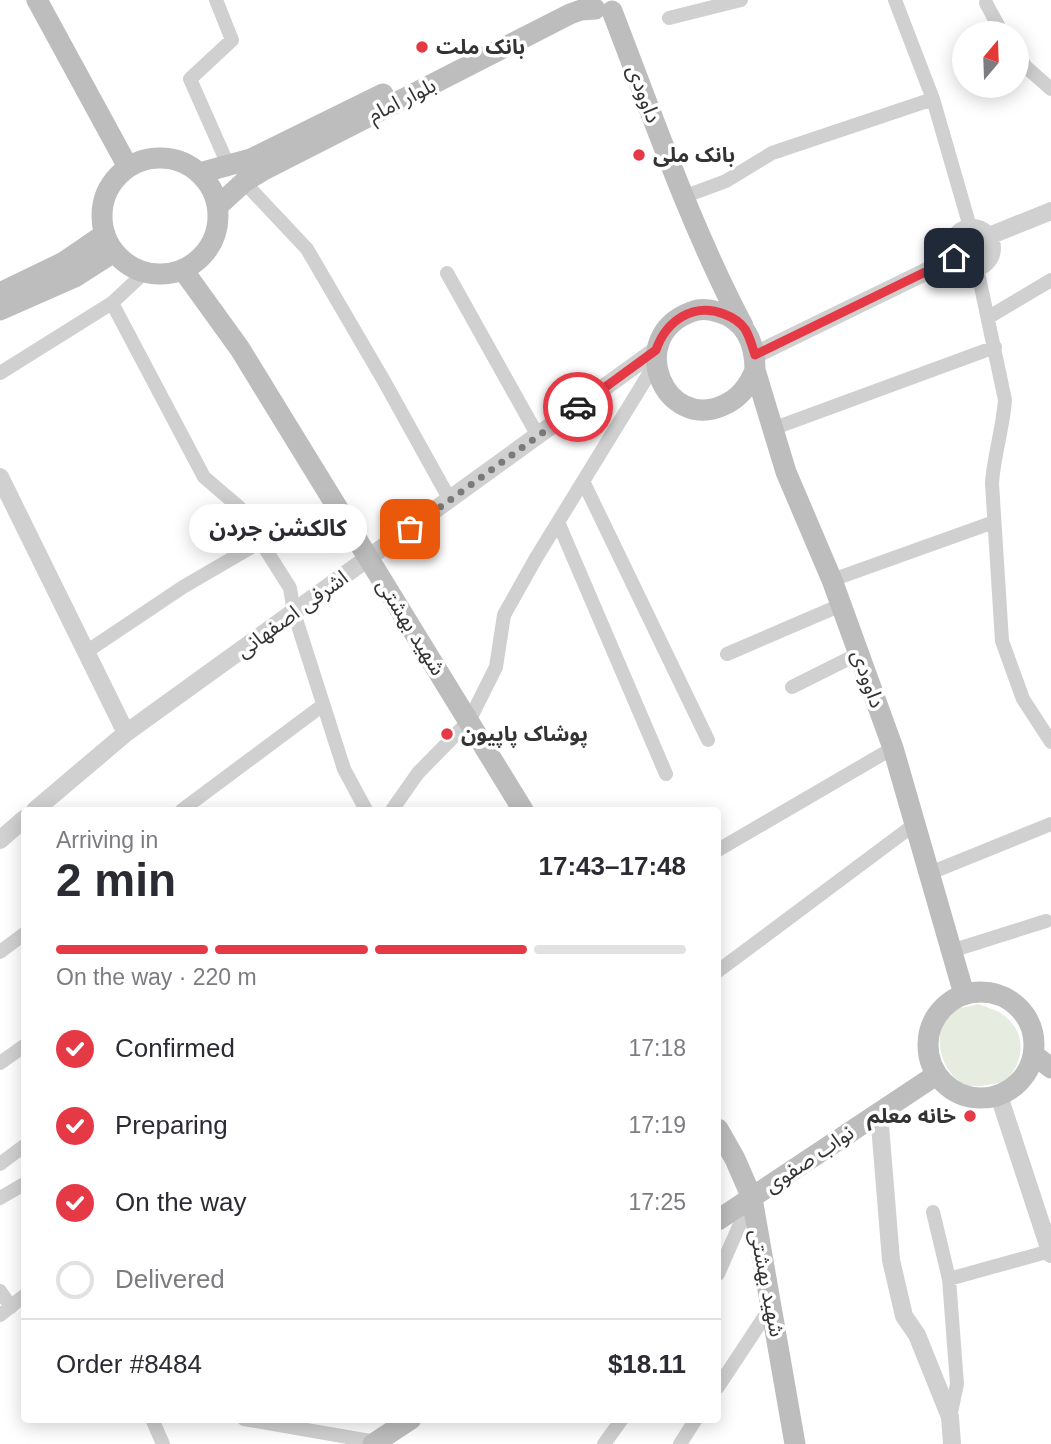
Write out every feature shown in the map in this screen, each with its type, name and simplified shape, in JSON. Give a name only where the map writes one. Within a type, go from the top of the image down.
[{"type":"main road","points":[[37,0],[128,167]]},
{"type":"main road","name":"بلوار امام","points":[[200,173],[251,159],[569,0]]},
{"type":"main road","name":"بلوار امام","points":[[218,206],[244,182],[570,14],[581,9],[605,5]]},
{"type":"main road","name":"داوودی","points":[[605,5],[683,197],[745,329]]},
{"type":"main road","points":[[165,157],[184,162],[200,173],[212,188],[218,206],[218,226],[212,244],[200,259],[183,270],[165,274],[145,272],[128,265],[109,243],[101,215],[105,196],[114,180],[128,167],[146,159],[165,157]]},
{"type":"main road","points":[[0,293],[109,243]]},
{"type":"main road","points":[[0,310],[75,277],[109,243]]},
{"type":"main road","name":"شهید بهشتی","points":[[183,270],[240,349],[521,807]]},
{"type":"main road","points":[[707,309],[735,318],[745,329],[755,362],[751,382],[741,394],[718,408],[703,410],[676,401],[665,390],[656,357],[660,337],[669,325],[693,311],[707,309]]},
{"type":"main road","name":"داوودی","points":[[755,362],[786,472],[832,580],[893,748],[964,995]]},
{"type":"main road","points":[[995,993],[1022,1010],[1030,1024],[1042,1061],[1029,1070],[1020,1083],[1007,1093],[976,1099],[961,1095],[947,1087],[936,1075],[928,1052],[930,1028],[943,1008],[964,995],[995,993]]},
{"type":"main road","name":"نواب صفوی","points":[[721,1218],[936,1075]]},
{"type":"main road","name":"شهید بهشتی","points":[[721,1134],[735,1159],[751,1198],[795,1444]]},
{"type":"main road","points":[[375,1443],[405,1423]]},
{"type":"street","points":[[216,0],[232,40],[190,79],[229,167]]},
{"type":"street","points":[[669,18],[741,0]]},
{"type":"street","points":[[895,0],[933,99],[970,227]]},
{"type":"street","points":[[986,3],[996,21]]},
{"type":"street","points":[[1029,70],[1051,89]]},
{"type":"street","points":[[683,197],[726,181],[772,153],[933,99]]},
{"type":"street","points":[[244,182],[307,249],[450,500]]},
{"type":"street","points":[[989,236],[1051,211]]},
{"type":"street","points":[[970,227],[984,231],[989,236],[993,246],[986,263],[977,268],[960,265],[954,258],[952,242],[956,235],[970,227]]},
{"type":"street","points":[[755,362],[954,258]]},
{"type":"street","points":[[977,268],[1005,400],[1003,421],[993,458],[992,483],[1002,641],[1023,699],[1051,742]]},
{"type":"street","points":[[0,373],[113,303],[145,272]]},
{"type":"street","points":[[447,273],[538,436]]},
{"type":"street","points":[[989,317],[1051,280]]},
{"type":"street","points":[[113,303],[204,477],[239,507],[290,588],[294,612],[344,769],[362,807]]},
{"type":"street","points":[[772,429],[995,347]]},
{"type":"street","points":[[394,807],[418,773],[469,721],[496,667],[504,615],[656,357]]},
{"type":"street","name":"اشرفی اصفهانی","points":[[39,807],[126,733],[538,436],[656,357]]},
{"type":"street","points":[[0,477],[126,733]]},
{"type":"street","points":[[583,481],[708,740]]},
{"type":"street","points":[[558,522],[666,774]]},
{"type":"street","points":[[832,580],[994,522]]},
{"type":"street","points":[[86,652],[183,587],[262,541]]},
{"type":"street","points":[[727,654],[841,605]]},
{"type":"street","points":[[792,687],[858,654]]},
{"type":"street","points":[[186,807],[323,705]]},
{"type":"street","points":[[721,848],[893,748]]},
{"type":"street","points":[[0,840],[21,822]]},
{"type":"street","points":[[721,969],[915,824]]},
{"type":"street","points":[[930,873],[1051,824]]},
{"type":"street","points":[[951,951],[1046,921]]},
{"type":"street","points":[[0,952],[21,936]]},
{"type":"street","points":[[0,1063],[21,1051]]},
{"type":"street","points":[[949,1279],[1050,1253],[999,1096]]},
{"type":"street","points":[[879,1113],[891,1259],[904,1316],[917,1335],[950,1418]]},
{"type":"street","points":[[0,1164],[21,1148]]},
{"type":"street","points":[[0,1198],[21,1186]]},
{"type":"street","points":[[721,1267],[751,1198]]},
{"type":"street","points":[[933,1212],[949,1279],[957,1384],[950,1418],[952,1444]]},
{"type":"street","points":[[0,1291],[5,1311],[21,1298]]},
{"type":"street","points":[[721,1382],[772,1305]]},
{"type":"street","points":[[154,1423],[163,1444]]},
{"type":"street","points":[[266,1423],[375,1443]]},
{"type":"street","points":[[604,1444],[619,1423]]},
{"type":"street","points":[[680,1444],[693,1423]]},
{"type":"shaded area","points":[[978,1004],[999,1012],[1008,1019],[1019,1036],[1021,1046],[1017,1065],[1004,1083],[972,1086],[961,1082],[952,1074],[941,1051],[942,1027],[948,1016],[957,1009]]},
{"type":"way so far","points":[[410,529],[578,407]]},
{"type":"place","name":"بانک ملت","points":[[422,47]]},
{"type":"place","name":"بانک ملی","points":[[639,155]]},
{"type":"place","name":"کالکشن جردن","points":[[410,529]]},
{"type":"place","name":"پوشاک پاپیون","points":[[447,734]]},
{"type":"place","name":"خانه معلم","points":[[970,1116]]},
{"type":"route","points":[[578,407],[656,350],[660,337],[669,325],[693,311],[707,309],[735,318],[745,329],[755,355],[954,258]]}]
